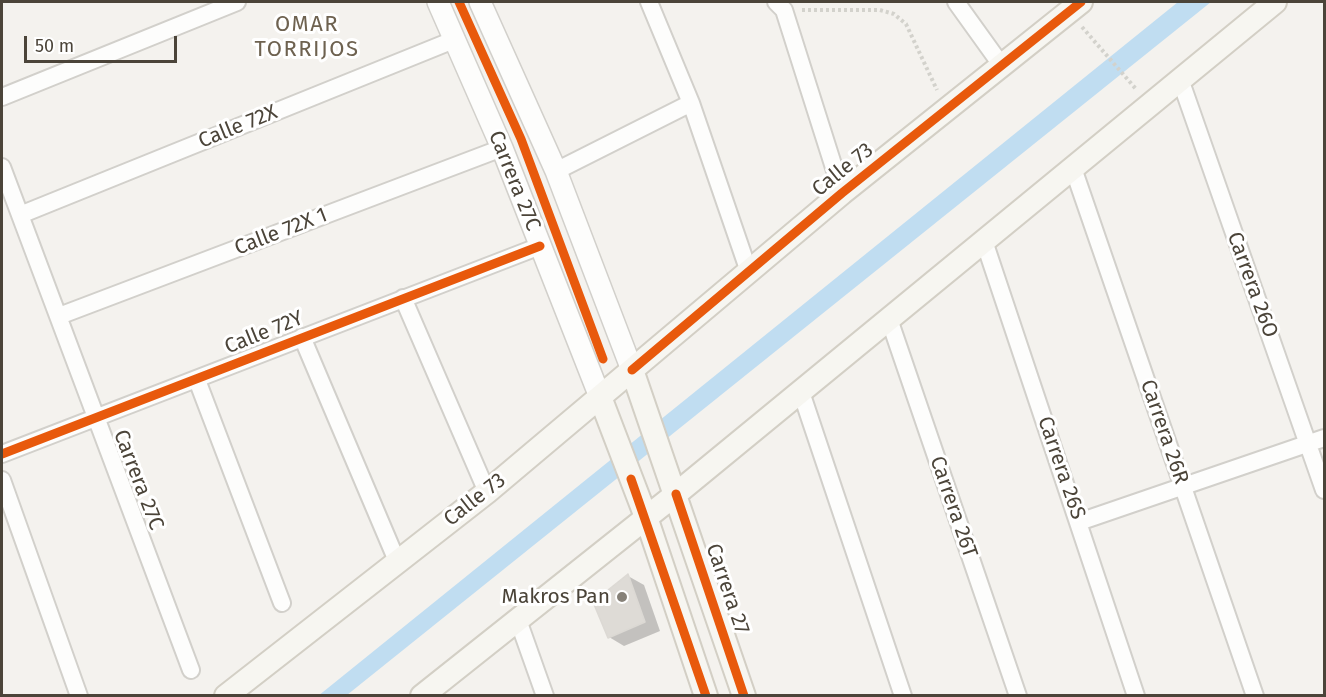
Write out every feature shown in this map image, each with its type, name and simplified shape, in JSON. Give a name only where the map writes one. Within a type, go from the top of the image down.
[{"type":"main road","name":"Calle 73","points":[[226,696],[487,492],[842,193],[1081,2]]},
{"type":"main road","points":[[422,696],[676,494],[1275,2]]},
{"type":"main road","name":"Carrera 27","points":[[632,370],[744,696]]},
{"type":"main road","points":[[600,397],[646,517],[706,696]]},
{"type":"street","points":[[2,97],[237,2]]},
{"type":"street","name":"Carrera 27C","points":[[438,2],[502,148],[591,369],[600,397]]},
{"type":"street","name":"Carrera 27C","points":[[480,2],[556,171],[632,370]]},
{"type":"street","points":[[649,2],[691,103],[749,272]]},
{"type":"street","points":[[956,2],[1002,66]]},
{"type":"street","points":[[780,6],[842,193]]},
{"type":"street","name":"Calle 72X","points":[[20,215],[456,39]]},
{"type":"street","name":"Carrera 26O","points":[[1180,79],[1317,441],[1324,490]]},
{"type":"street","points":[[556,171],[691,103]]},
{"type":"street","name":"Calle 72X 1","points":[[59,316],[502,148]]},
{"type":"street","name":"Carrera 27C","points":[[2,167],[191,670]]},
{"type":"street","name":"Carrera 26R","points":[[1073,168],[1255,696]]},
{"type":"street","name":"Carrera 26S","points":[[984,241],[1136,696]]},
{"type":"street","name":"Calle 72Y","points":[[2,454],[540,246]]},
{"type":"street","points":[[403,298],[487,492]]},
{"type":"street","name":"Carrera 26T","points":[[889,319],[1018,696]]},
{"type":"street","points":[[302,337],[397,561]]},
{"type":"street","points":[[197,380],[282,603]]},
{"type":"street","points":[[801,392],[903,696]]},
{"type":"street","points":[[1079,522],[1317,441]]},
{"type":"street","points":[[2,480],[79,696]]},
{"type":"street","points":[[518,620],[545,696]]},
{"type":"path","points":[[780,6],[880,10],[894,14],[906,24],[947,110]]},
{"type":"path","points":[[1088,35],[1139,93]]},
{"type":"water","points":[[1178,2],[1211,2],[347,695],[318,696]]},
{"type":"building","points":[[628,574],[645,622],[608,638],[593,602]]},
{"type":"cycle path","points":[[459,2],[521,139],[603,359]]},
{"type":"cycle path","points":[[632,370],[842,193],[1081,2]]},
{"type":"cycle path","points":[[2,454],[540,246]]},
{"type":"cycle path","points":[[631,479],[706,696]]},
{"type":"cycle path","points":[[676,494],[744,696]]},
{"type":"place","name":"Makros Pan","points":[[622,597]]},
{"type":"district","name":"OMAR TORRIJOS","points":[[307,38]]}]
